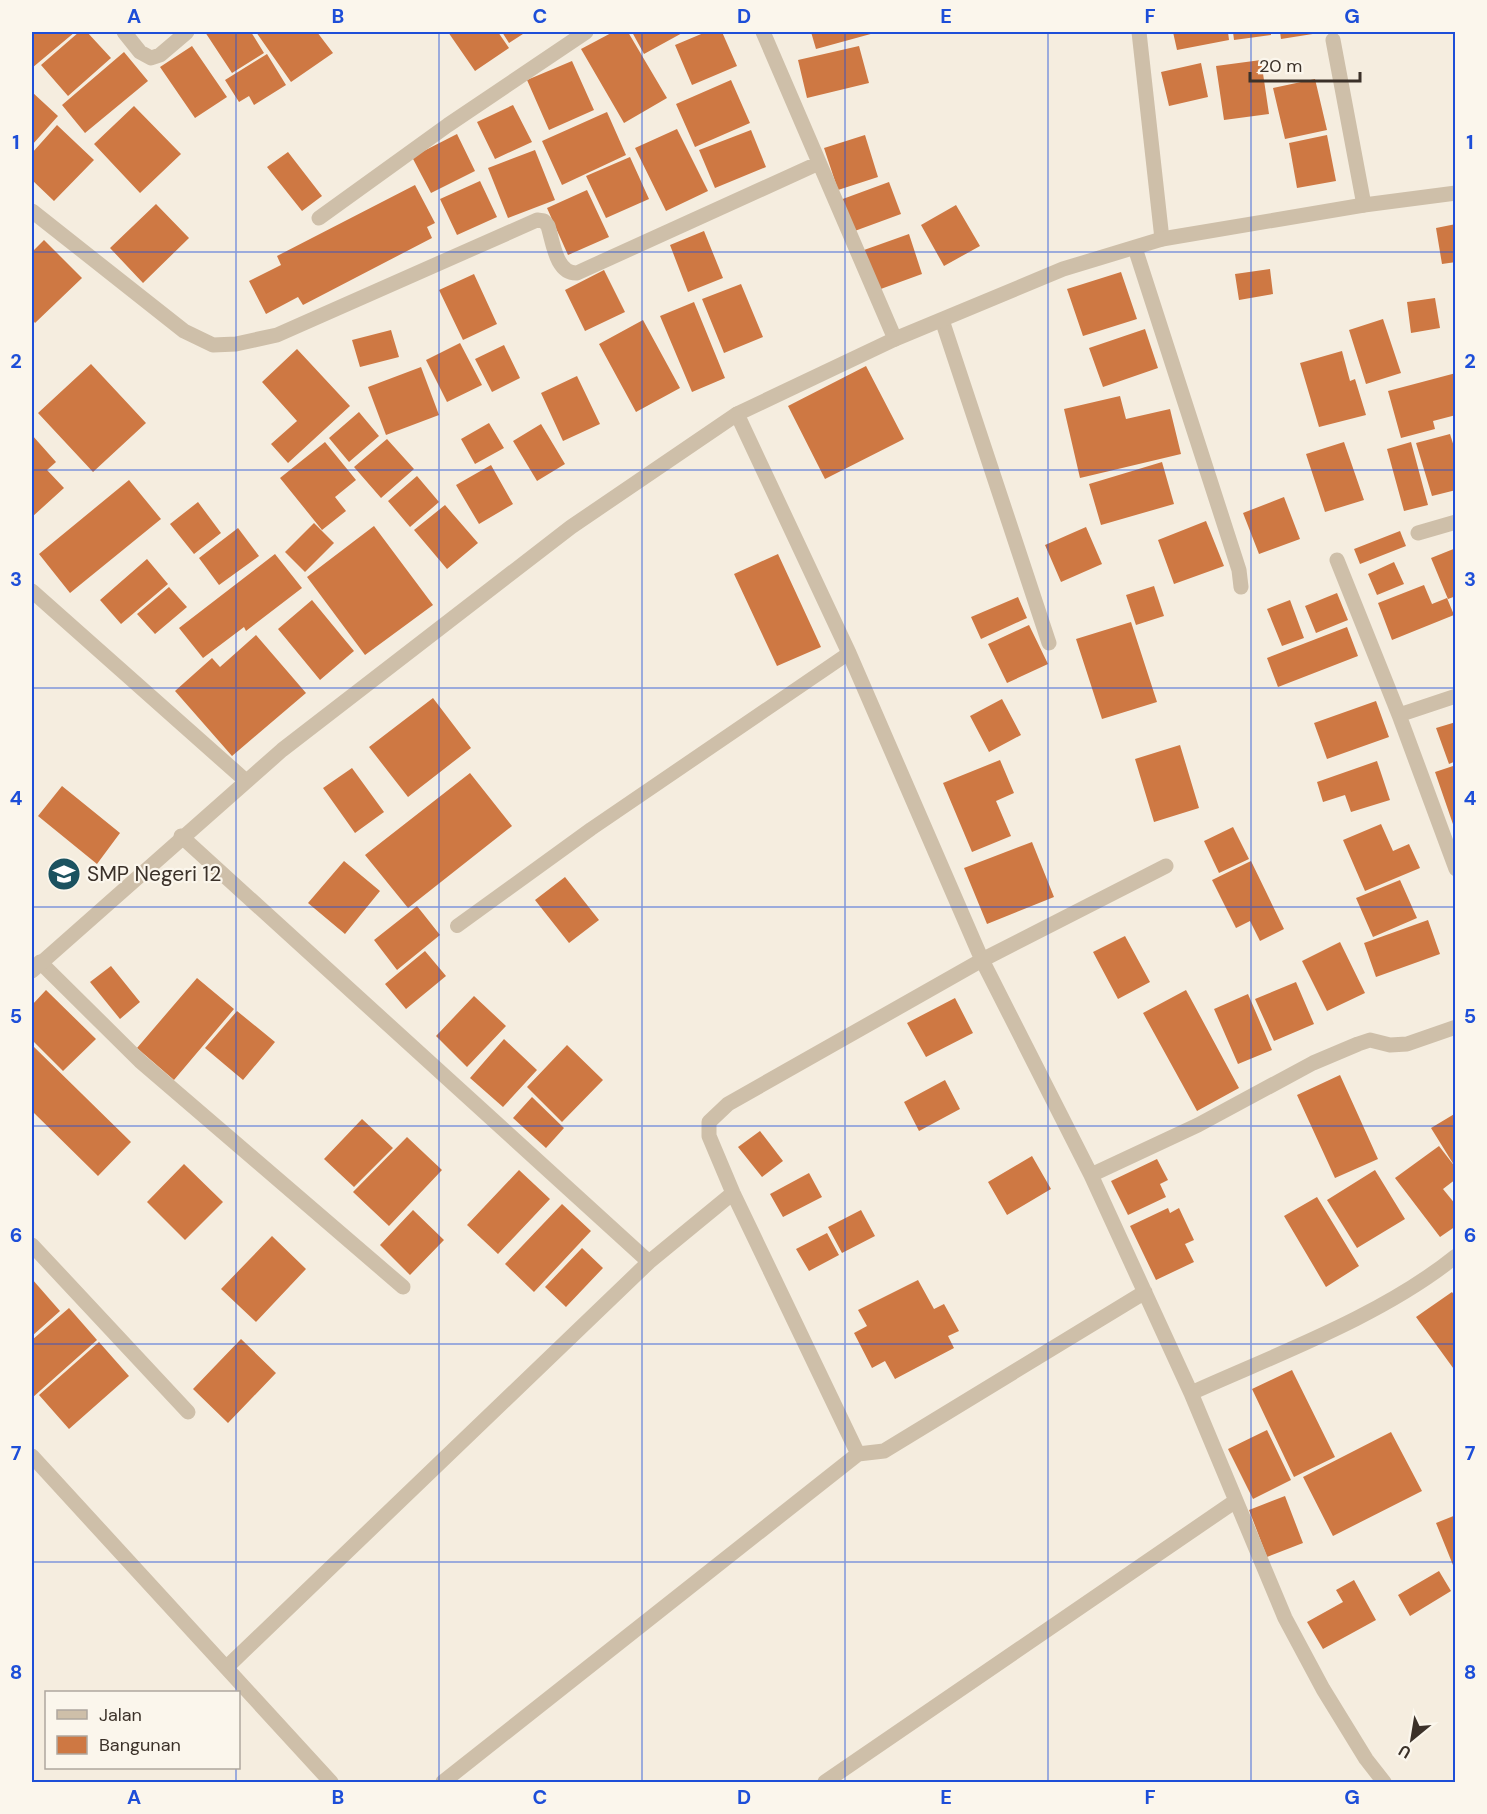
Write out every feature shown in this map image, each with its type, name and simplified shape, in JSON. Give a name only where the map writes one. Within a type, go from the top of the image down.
[{"type":"street","points":[[124,32],[140,52],[151,58],[160,55],[187,32]]},
{"type":"street","points":[[319,218],[448,125],[586,32]]},
{"type":"street","points":[[764,32],[895,339]]},
{"type":"street","points":[[1139,32],[1162,239]]},
{"type":"street","points":[[1333,40],[1365,205]]},
{"type":"street","points":[[32,211],[184,331],[213,345],[236,344],[277,335],[537,220],[544,221],[548,226],[562,268],[570,273],[577,273],[819,163]]},
{"type":"street","points":[[403,1287],[36,967],[181,836],[416,644],[571,527],[736,414],[895,339],[1063,269],[1162,239],[1365,205],[1455,193]]},
{"type":"street","points":[[1135,248],[1239,570],[1241,587]]},
{"type":"street","points":[[942,320],[1049,643]]},
{"type":"street","points":[[736,414],[849,653],[982,960],[1091,1175],[1145,1292],[1191,1393],[1234,1502],[1285,1618],[1323,1689],[1366,1759],[1384,1782]]},
{"type":"street","points":[[1418,533],[1455,522]]},
{"type":"street","points":[[1337,560],[1399,715],[1455,869]]},
{"type":"street","points":[[32,591],[246,781]]},
{"type":"street","points":[[1399,715],[1455,696]]},
{"type":"street","points":[[181,836],[649,1262]]},
{"type":"street","points":[[858,1454],[733,1193],[708,1136],[709,1122],[728,1104],[982,960],[1166,866]]},
{"type":"street","points":[[1091,1175],[1198,1125],[1313,1063],[1358,1044],[1370,1040],[1390,1045],[1407,1044],[1455,1027]]},
{"type":"street","points":[[227,1667],[649,1262],[733,1193]]},
{"type":"street","points":[[32,1245],[188,1412]]},
{"type":"street","points":[[1191,1393],[1396,1297],[1432,1275],[1455,1256]]},
{"type":"street","points":[[443,1782],[858,1454],[884,1452],[1145,1292]]},
{"type":"street","points":[[32,1456],[331,1782]]},
{"type":"street","points":[[825,1782],[1234,1502]]},
{"type":"lane","points":[[457,926],[591,829],[849,653]]},
{"type":"building","points":[[32,32],[75,32],[32,68]]},
{"type":"building","points":[[79,32],[87,32],[111,58],[68,96],[41,65]]},
{"type":"building","points":[[205,32],[251,32],[264,53],[232,73]]},
{"type":"building","points":[[256,32],[317,32],[333,53],[291,82]]},
{"type":"building","points":[[448,32],[498,32],[509,48],[475,71]]},
{"type":"building","points":[[502,32],[526,32],[509,43]]},
{"type":"building","points":[[613,32],[628,32],[667,98],[624,123],[581,49]]},
{"type":"building","points":[[632,32],[684,32],[644,54]]},
{"type":"building","points":[[706,32],[722,32],[737,66],[692,85],[675,45]]},
{"type":"building","points":[[811,32],[878,32],[816,49]]},
{"type":"building","points":[[1173,32],[1228,32],[1229,40],[1177,50]]},
{"type":"building","points":[[1233,32],[1271,32],[1271,35],[1234,40]]},
{"type":"building","points":[[1280,32],[1319,32],[1319,33],[1281,39]]},
{"type":"building","points":[[192,46],[227,97],[195,118],[160,67]]},
{"type":"building","points":[[859,46],[869,83],[807,98],[798,60]]},
{"type":"building","points":[[124,52],[148,81],[85,133],[62,105]]},
{"type":"building","points":[[267,54],[286,85],[254,105],[249,96],[239,102],[225,80]]},
{"type":"building","points":[[1261,60],[1269,114],[1224,120],[1216,66]]},
{"type":"building","points":[[572,61],[594,110],[549,130],[527,80]]},
{"type":"building","points":[[1201,63],[1208,97],[1169,106],[1161,72]]},
{"type":"building","points":[[1315,79],[1327,130],[1285,139],[1273,88]]},
{"type":"building","points":[[731,80],[750,123],[695,147],[676,104]]},
{"type":"building","points":[[32,92],[58,116],[32,145]]},
{"type":"building","points":[[513,105],[532,142],[495,159],[477,122]]},
{"type":"building","points":[[134,106],[181,154],[140,193],[94,144]]},
{"type":"building","points":[[607,112],[626,155],[562,185],[542,141]]},
{"type":"building","points":[[57,125],[94,160],[54,201],[32,180],[32,153]]},
{"type":"building","points":[[677,129],[708,191],[666,211],[635,148]]},
{"type":"building","points":[[751,130],[766,167],[715,188],[699,150]]},
{"type":"building","points":[[457,134],[475,171],[431,193],[412,157]]},
{"type":"building","points":[[865,135],[878,177],[838,190],[824,148]]},
{"type":"building","points":[[1327,135],[1336,181],[1297,188],[1289,143]]},
{"type":"building","points":[[535,150],[555,200],[508,218],[488,168]]},
{"type":"building","points":[[288,152],[322,196],[302,211],[267,167]]},
{"type":"building","points":[[630,157],[649,199],[606,218],[586,176]]},
{"type":"building","points":[[480,181],[497,217],[457,235],[440,199]]},
{"type":"building","points":[[889,182],[901,214],[852,232],[840,200]]},
{"type":"building","points":[[415,185],[435,223],[427,227],[432,238],[303,305],[298,297],[266,314],[249,281],[281,265],[277,256]]},
{"type":"building","points":[[587,190],[609,237],[568,255],[547,208]]},
{"type":"building","points":[[156,204],[189,238],[143,283],[110,248]]},
{"type":"building","points":[[956,205],[980,246],[944,266],[921,225]]},
{"type":"building","points":[[1456,224],[1456,262],[1442,264],[1436,228]]},
{"type":"building","points":[[704,231],[723,278],[688,292],[670,245]]},
{"type":"building","points":[[909,234],[922,274],[878,290],[864,250]]},
{"type":"building","points":[[44,240],[82,278],[35,323],[32,319],[32,252]]},
{"type":"building","points":[[1270,269],[1273,294],[1239,300],[1235,274]]},
{"type":"building","points":[[604,270],[625,312],[585,331],[565,290]]},
{"type":"building","points":[[1121,272],[1137,319],[1083,336],[1067,289]]},
{"type":"building","points":[[474,274],[497,324],[463,340],[439,290]]},
{"type":"building","points":[[741,284],[763,337],[724,353],[702,299]]},
{"type":"building","points":[[1435,298],[1440,328],[1411,333],[1407,302]]},
{"type":"building","points":[[694,302],[725,378],[692,392],[660,316]]},
{"type":"building","points":[[1383,319],[1401,373],[1366,384],[1349,330]]},
{"type":"building","points":[[643,320],[680,388],[636,412],[599,344]]},
{"type":"building","points":[[1145,329],[1158,368],[1103,387],[1089,348]]},
{"type":"building","points":[[391,330],[399,357],[360,367],[352,340]]},
{"type":"building","points":[[460,343],[482,385],[447,402],[426,360]]},
{"type":"building","points":[[504,345],[520,378],[492,392],[475,359]]},
{"type":"building","points":[[297,349],[350,406],[288,463],[271,444],[297,421],[262,382]]},
{"type":"building","points":[[1342,351],[1350,381],[1355,379],[1366,415],[1319,427],[1300,363]]},
{"type":"building","points":[[91,364],[146,423],[93,472],[38,413]]},
{"type":"building","points":[[866,366],[904,439],[825,479],[788,406]]},
{"type":"building","points":[[421,367],[439,415],[386,435],[368,387]]},
{"type":"building","points":[[1456,373],[1456,415],[1433,421],[1435,429],[1401,438],[1388,391]]},
{"type":"building","points":[[577,376],[600,424],[563,441],[541,393]]},
{"type":"building","points":[[1120,396],[1126,419],[1170,409],[1181,454],[1080,478],[1064,409]]},
{"type":"building","points":[[359,412],[379,436],[349,462],[329,438]]},
{"type":"building","points":[[489,423],[504,448],[475,464],[461,439]]},
{"type":"building","points":[[541,424],[565,464],[537,481],[513,441]]},
{"type":"building","points":[[1450,434],[1456,453],[1456,490],[1432,496],[1416,443]]},
{"type":"building","points":[[32,435],[56,462],[47,470],[64,488],[32,517]]},
{"type":"building","points":[[387,439],[414,469],[381,498],[354,467]]},
{"type":"building","points":[[325,442],[356,480],[335,497],[346,511],[322,530],[280,478]]},
{"type":"building","points":[[1344,442],[1364,500],[1325,512],[1306,454]]},
{"type":"building","points":[[1411,442],[1428,505],[1404,511],[1387,449]]},
{"type":"building","points":[[1162,462],[1174,504],[1101,525],[1089,484]]},
{"type":"building","points":[[491,465],[513,504],[479,524],[456,485]]},
{"type":"building","points":[[417,476],[439,502],[410,527],[388,501]]},
{"type":"building","points":[[129,480],[161,519],[70,593],[39,554]]},
{"type":"building","points":[[1284,497],[1300,539],[1259,554],[1243,513]]},
{"type":"building","points":[[198,502],[221,533],[194,554],[170,524]]},
{"type":"building","points":[[445,505],[478,543],[447,569],[414,530]]},
{"type":"building","points":[[1206,521],[1224,566],[1174,584],[1158,540]]},
{"type":"building","points":[[314,523],[334,543],[305,572],[285,552]]},
{"type":"building","points":[[374,526],[433,605],[365,655],[307,577]]},
{"type":"building","points":[[1086,527],[1102,564],[1061,582],[1045,545]]},
{"type":"building","points":[[238,528],[259,556],[219,585],[199,558]]},
{"type":"building","points":[[1400,531],[1406,546],[1360,564],[1354,549]]},
{"type":"building","points":[[1456,548],[1456,596],[1448,599],[1431,558]]},
{"type":"building","points":[[275,554],[302,588],[246,631],[244,627],[203,658],[179,628]]},
{"type":"building","points":[[778,554],[821,647],[777,666],[734,574]]},
{"type":"building","points":[[147,559],[168,584],[121,624],[100,600]]},
{"type":"building","points":[[1394,562],[1404,584],[1377,595],[1368,574]]},
{"type":"building","points":[[1424,585],[1432,604],[1447,598],[1454,615],[1392,640],[1378,603]]},
{"type":"building","points":[[1154,586],[1164,616],[1136,625],[1126,595]]},
{"type":"building","points":[[169,587],[187,607],[155,634],[137,614]]},
{"type":"building","points":[[1337,593],[1348,620],[1316,633],[1305,606]]},
{"type":"building","points":[[1018,597],[1027,618],[981,639],[971,617]]},
{"type":"building","points":[[312,600],[354,651],[320,680],[278,629]]},
{"type":"building","points":[[1290,600],[1304,638],[1282,646],[1267,609]]},
{"type":"building","points":[[1131,622],[1157,702],[1102,719],[1076,639]]},
{"type":"building","points":[[1029,625],[1048,664],[1007,683],[988,644]]},
{"type":"building","points":[[1347,627],[1358,656],[1278,687],[1267,658]]},
{"type":"building","points":[[256,635],[306,693],[232,756],[175,691],[212,658],[220,667]]},
{"type":"building","points":[[433,698],[471,748],[408,797],[369,747]]},
{"type":"building","points":[[1002,699],[1021,735],[989,752],[970,716]]},
{"type":"building","points":[[1376,701],[1389,737],[1327,759],[1314,723]]},
{"type":"building","points":[[1456,722],[1456,761],[1449,764],[1436,728]]},
{"type":"building","points":[[1180,745],[1199,808],[1154,822],[1135,759]]},
{"type":"building","points":[[1000,760],[1014,793],[996,801],[1011,836],[972,852],[943,783]]},
{"type":"building","points":[[1377,761],[1390,800],[1351,812],[1345,795],[1323,802],[1317,782]]},
{"type":"building","points":[[1456,765],[1456,829],[1455,830],[1435,772]]},
{"type":"building","points":[[352,768],[384,812],[355,833],[323,788]]},
{"type":"building","points":[[470,773],[512,826],[408,908],[365,855]]},
{"type":"building","points":[[62,786],[120,833],[97,864],[38,816]]},
{"type":"building","points":[[1381,824],[1393,851],[1409,844],[1420,868],[1365,891],[1343,840]]},
{"type":"building","points":[[1233,827],[1249,859],[1219,873],[1204,841]]},
{"type":"building","points":[[1032,842],[1054,897],[987,924],[964,868]]},
{"type":"building","points":[[344,861],[380,891],[345,934],[308,903]]},
{"type":"building","points":[[1251,861],[1284,929],[1260,941],[1250,921],[1236,928],[1212,880]]},
{"type":"building","points":[[565,877],[599,920],[569,943],[535,900]]},
{"type":"building","points":[[1400,880],[1417,918],[1373,937],[1356,898]]},
{"type":"building","points":[[417,906],[440,935],[397,970],[374,940]]},
{"type":"building","points":[[1428,920],[1440,954],[1376,977],[1364,943]]},
{"type":"building","points":[[1125,936],[1150,982],[1118,999],[1093,952]]},
{"type":"building","points":[[1340,942],[1365,993],[1327,1011],[1302,961]]},
{"type":"building","points":[[425,951],[446,976],[406,1009],[385,984]]},
{"type":"building","points":[[111,966],[140,1002],[120,1019],[90,982]]},
{"type":"building","points":[[197,978],[234,1009],[174,1080],[137,1048]]},
{"type":"building","points":[[1296,982],[1314,1024],[1274,1041],[1255,999]]},
{"type":"building","points":[[46,990],[96,1039],[63,1071],[32,1040],[32,1005]]},
{"type":"building","points":[[1186,990],[1239,1088],[1197,1111],[1143,1013]]},
{"type":"building","points":[[1248,994],[1272,1050],[1238,1064],[1214,1009]]},
{"type":"building","points":[[474,996],[506,1026],[467,1067],[436,1036]]},
{"type":"building","points":[[955,998],[973,1033],[926,1057],[907,1023]]},
{"type":"building","points":[[237,1011],[275,1042],[243,1080],[205,1048]]},
{"type":"building","points":[[504,1039],[537,1070],[503,1107],[470,1078]]},
{"type":"building","points":[[32,1045],[131,1142],[98,1176],[32,1111]]},
{"type":"building","points":[[567,1045],[603,1080],[562,1122],[527,1087]]},
{"type":"building","points":[[1340,1075],[1378,1159],[1335,1178],[1297,1095]]},
{"type":"building","points":[[945,1080],[960,1109],[919,1131],[904,1102]]},
{"type":"building","points":[[532,1097],[564,1128],[546,1148],[513,1118]]},
{"type":"building","points":[[1456,1113],[1456,1164],[1454,1165],[1431,1128]]},
{"type":"building","points":[[362,1119],[393,1148],[354,1187],[324,1159]]},
{"type":"building","points":[[760,1131],[783,1161],[762,1177],[738,1147]]},
{"type":"building","points":[[407,1137],[442,1170],[389,1226],[353,1192]]},
{"type":"building","points":[[1439,1146],[1456,1168],[1456,1179],[1443,1189],[1456,1205],[1456,1226],[1440,1237],[1395,1178]]},
{"type":"building","points":[[1032,1156],[1051,1189],[1007,1215],[988,1182]]},
{"type":"building","points":[[1157,1159],[1168,1180],[1160,1184],[1166,1197],[1128,1215],[1111,1181]]},
{"type":"building","points":[[184,1164],[223,1202],[185,1240],[147,1202]]},
{"type":"building","points":[[519,1170],[550,1199],[498,1254],[467,1225]]},
{"type":"building","points":[[1375,1170],[1405,1219],[1357,1248],[1327,1200]]},
{"type":"building","points":[[809,1173],[822,1197],[783,1217],[770,1194]]},
{"type":"building","points":[[1317,1197],[1359,1266],[1326,1287],[1284,1216]]},
{"type":"building","points":[[562,1204],[591,1231],[534,1292],[505,1264]]},
{"type":"building","points":[[1168,1208],[1170,1213],[1179,1208],[1194,1240],[1185,1244],[1194,1262],[1156,1280],[1130,1226]]},
{"type":"building","points":[[413,1210],[444,1240],[410,1275],[380,1245]]},
{"type":"building","points":[[861,1210],[875,1236],[842,1253],[828,1227]]},
{"type":"building","points":[[827,1233],[839,1255],[809,1271],[796,1249]]},
{"type":"building","points":[[272,1236],[306,1269],[256,1322],[221,1289]]},
{"type":"building","points":[[582,1248],[603,1268],[566,1307],[545,1287]]},
{"type":"building","points":[[32,1279],[60,1311],[32,1336]]},
{"type":"building","points":[[918,1280],[934,1309],[944,1304],[959,1331],[948,1336],[954,1348],[895,1379],[885,1361],[872,1368],[854,1333],[867,1326],[858,1310]]},
{"type":"building","points":[[1452,1292],[1456,1298],[1456,1372],[1416,1317]]},
{"type":"building","points":[[69,1308],[97,1340],[32,1398],[32,1340]]},
{"type":"building","points":[[241,1339],[276,1373],[228,1423],[193,1389]]},
{"type":"building","points":[[99,1342],[129,1376],[69,1429],[39,1395]]},
{"type":"building","points":[[1292,1370],[1335,1457],[1294,1477],[1252,1389]]},
{"type":"building","points":[[1267,1430],[1291,1480],[1253,1499],[1228,1449]]},
{"type":"building","points":[[1391,1432],[1422,1491],[1333,1536],[1303,1477]]},
{"type":"building","points":[[1285,1496],[1303,1543],[1267,1557],[1249,1510]]},
{"type":"building","points":[[1456,1515],[1456,1570],[1455,1570],[1436,1523]]},
{"type":"building","points":[[1439,1571],[1451,1591],[1410,1616],[1398,1595]]},
{"type":"building","points":[[1354,1580],[1376,1620],[1323,1649],[1307,1622],[1343,1602],[1336,1590]]},
{"type":"place","name":"SMP Negeri 12","points":[[64,874]]}]
